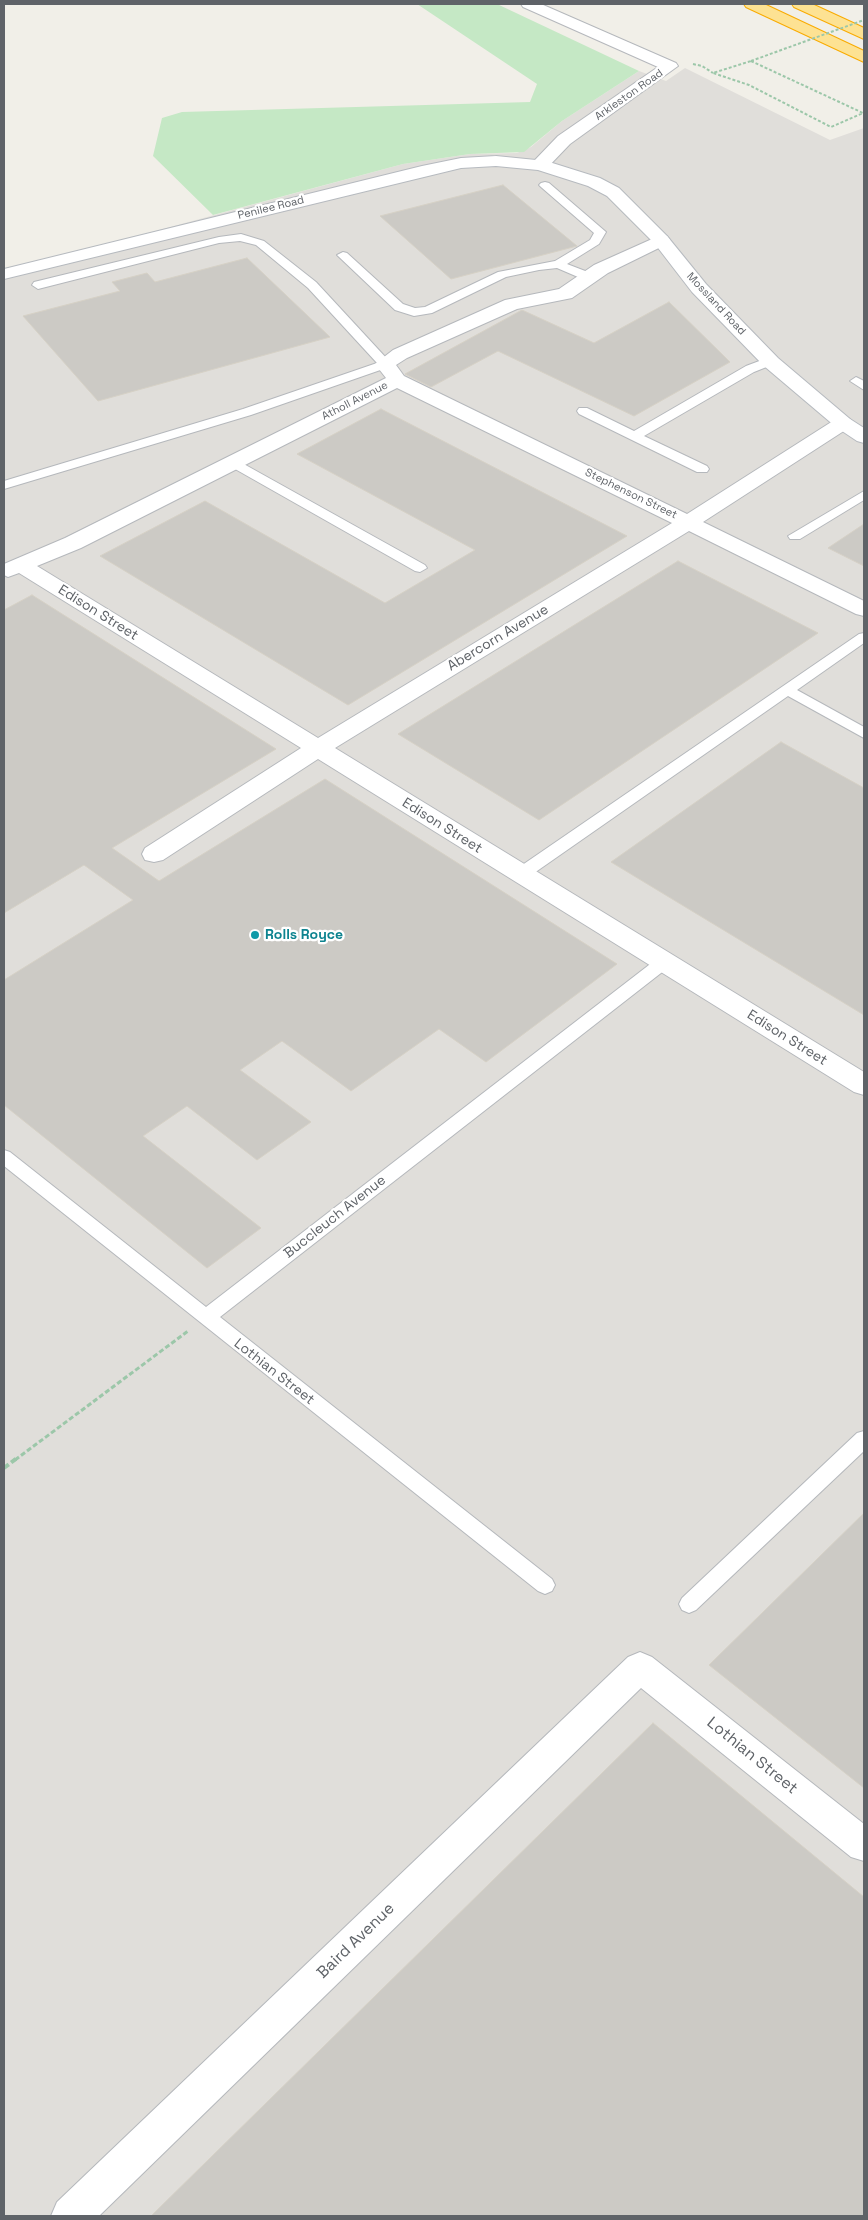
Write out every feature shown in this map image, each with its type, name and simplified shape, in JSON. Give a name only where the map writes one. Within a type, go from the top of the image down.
[{"type":"highway","points":[[752,4],[864,57]]},
{"type":"highway","points":[[800,4],[864,34]]},
{"type":"street","name":"Arkleston Road","points":[[529,4],[670,66]]},
{"type":"street","name":"Arkleston Road","points":[[540,165],[564,140],[670,66]]},
{"type":"street","name":"Penilee Road","points":[[4,274],[422,170],[461,163],[496,161],[540,165]]},
{"type":"street","name":"Mossland Road","points":[[540,165],[594,182],[613,192],[661,240],[699,288],[770,360],[843,423],[864,437]]},
{"type":"street","name":"Atholl Avenue","points":[[13,568],[73,543],[233,462],[391,372],[400,354],[512,304],[565,294],[601,269],[661,240]]},
{"type":"street","name":"Stephenson Street","points":[[391,372],[864,609]]},
{"type":"street","name":"Abercorn Avenue","points":[[154,854],[316,749],[689,522],[843,423]]},
{"type":"street","name":"Edison Street","points":[[13,568],[316,749],[864,1085]]},
{"type":"street","name":"Lothian Street","points":[[640,1666],[864,1845]]},
{"type":"street","name":"Baird Avenue","points":[[71,2216],[640,1666]]},
{"type":"lane","points":[[343,255],[399,307],[414,312],[428,310],[502,274],[558,264],[595,242],[600,232],[545,185]]},
{"type":"lane","points":[[4,485],[247,412],[391,372],[312,285],[260,243],[241,237],[219,240],[38,285]]},
{"type":"lane","points":[[558,264],[590,277]]},
{"type":"lane","points":[[635,436],[750,369],[770,360]]},
{"type":"lane","points":[[583,411],[702,469]]},
{"type":"lane","points":[[233,462],[420,568]]},
{"type":"lane","points":[[794,536],[864,495]]},
{"type":"lane","points":[[520,874],[864,637]]},
{"type":"lane","points":[[787,690],[864,732]]},
{"type":"lane","name":"Buccleuch Avenue","points":[[205,1318],[664,962]]},
{"type":"lane","name":"Lothian Street","points":[[4,1157],[205,1318],[545,1585]]},
{"type":"lane","points":[[689,1604],[864,1439]]},
{"type":"path","points":[[713,73],[864,20]]},
{"type":"path","points":[[670,66],[686,63],[702,66],[713,73],[750,85],[831,127],[862,113],[751,61]]},
{"type":"path","points":[[4,1468],[205,1318]]},
{"type":"shaded area","points":[[685,68],[830,140],[864,128],[864,2216],[4,2216],[4,272],[403,164],[470,154],[517,153],[531,147],[562,121],[639,71],[666,81]]},
{"type":"green space","points":[[417,4],[497,4],[639,71],[562,121],[524,152],[470,154],[403,164],[213,215],[153,156],[162,118],[182,112],[530,102],[537,84]]},
{"type":"building","points":[[503,185],[577,246],[451,279],[380,216]]},
{"type":"building","points":[[247,258],[330,337],[98,401],[23,316],[120,291],[112,282],[147,273],[155,282]]},
{"type":"building","points":[[669,302],[730,362],[634,416],[498,351],[431,387],[405,374],[522,310],[594,343]]},
{"type":"building","points":[[381,409],[627,536],[348,705],[100,556],[205,501],[385,603],[475,550],[297,454]]},
{"type":"building","points":[[864,524],[864,566],[828,548]]},
{"type":"building","points":[[678,561],[818,633],[539,820],[398,734]]},
{"type":"building","name":"Rolls Royce","points":[[32,595],[276,749],[112,848],[159,881],[325,779],[617,964],[486,1062],[439,1029],[351,1091],[282,1041],[240,1070],[311,1122],[257,1160],[187,1106],[143,1136],[261,1228],[207,1268],[4,1105],[4,980],[133,900],[84,865],[4,913],[4,610]]},
{"type":"building","points":[[781,742],[864,788],[864,1015],[611,862]]},
{"type":"building","points":[[864,1513],[864,1788],[709,1665]]},
{"type":"building","points":[[653,1723],[864,1897],[864,2216],[151,2216]]},
{"type":"place","name":"Rolls Royce","points":[[255,935]]}]
